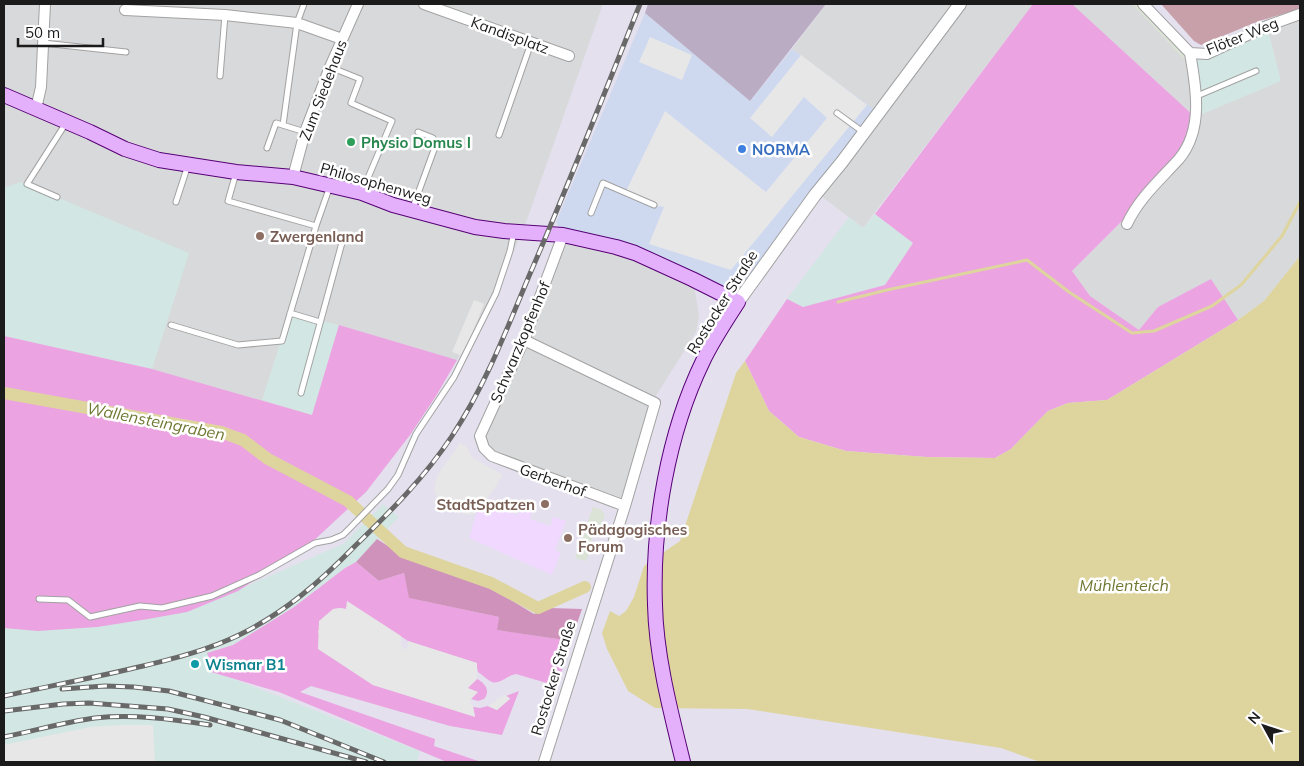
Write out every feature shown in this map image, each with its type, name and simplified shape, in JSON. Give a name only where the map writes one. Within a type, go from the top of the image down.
[{"type":"main road","name":"Philosophenweg","points":[[6,100],[36,109],[125,149],[159,160],[236,172],[293,177],[362,192],[393,205],[475,227],[563,235],[616,247],[635,253],[738,302]]},
{"type":"main road","name":"Rostocker Straße","points":[[682,762],[664,675],[655,605],[657,535],[662,499],[678,426],[690,390],[711,346],[738,302]]},
{"type":"street","points":[[36,109],[41,87],[45,4]]},
{"type":"street","name":"Zum Siedehaus","points":[[293,177],[305,132],[330,67],[358,4]]},
{"type":"street","name":"Kandisplatz","points":[[424,4],[569,56]]},
{"type":"street","name":"Rostocker Straße","points":[[738,302],[810,202],[960,4]]},
{"type":"street","name":"Flöter Weg","points":[[1142,4],[1190,52],[1206,54],[1267,26],[1300,14]]},
{"type":"street","points":[[125,10],[224,15],[298,23],[342,39]]},
{"type":"street","points":[[1127,224],[1134,210],[1155,183],[1180,157],[1192,135],[1197,96],[1190,52]]},
{"type":"street","name":"Schwarzkopfenhof","points":[[484,448],[480,436],[524,340],[563,235]]},
{"type":"street","name":"Rostocker Straße","points":[[524,340],[655,403],[625,506],[544,762]]},
{"type":"street","name":"Gerberhof","points":[[484,448],[492,456],[510,464],[625,506]]},
{"type":"lane","points":[[283,125],[298,23],[304,4]]},
{"type":"lane","points":[[220,76],[224,15]]},
{"type":"lane","points":[[43,43],[126,52]]},
{"type":"lane","points":[[499,135],[531,43]]},
{"type":"lane","points":[[330,67],[360,79],[351,103],[392,121],[362,192]]},
{"type":"lane","points":[[1197,96],[1256,71]]},
{"type":"lane","points":[[837,113],[864,132]]},
{"type":"lane","points":[[57,197],[27,184],[67,122]]},
{"type":"lane","points":[[267,148],[276,123],[305,132]]},
{"type":"lane","points":[[412,210],[435,148],[433,138],[418,132]]},
{"type":"lane","points":[[176,202],[188,164]]},
{"type":"lane","points":[[236,172],[228,201],[316,226]]},
{"type":"lane","points":[[590,213],[603,183],[654,205]]},
{"type":"lane","points":[[171,325],[238,345],[282,341],[316,226],[330,186]]},
{"type":"lane","points":[[39,598],[68,600],[90,617],[140,606],[162,608],[212,596],[259,575],[315,543],[331,540],[343,535],[373,506],[398,475],[416,434],[444,392],[496,293],[510,251],[514,231]]},
{"type":"lane","points":[[301,393],[343,239]]},
{"type":"lane","points":[[290,314],[320,322]]},
{"type":"shaded area","points":[[4,4],[603,4],[523,231],[492,298],[457,360],[339,325],[312,415],[152,369],[4,336]]},
{"type":"shaded area","points":[[648,4],[826,4],[750,101],[645,13]]},
{"type":"shaded area","points":[[826,4],[1033,4],[863,228],[816,192],[878,113],[792,49]]},
{"type":"shaded area","points":[[1033,4],[1072,4],[1195,117],[1192,135],[1133,210],[1072,271],[1090,296],[1139,330],[1158,307],[1211,279],[1238,320],[1107,400],[1068,403],[1048,411],[1011,449],[995,458],[926,457],[846,451],[799,437],[769,411],[745,361],[787,299],[803,307],[885,285],[913,243],[875,214]]},
{"type":"shaded area","points":[[1072,4],[1143,4],[1190,52],[1206,54],[1300,14],[1300,256],[1264,301],[1238,320],[1211,279],[1158,307],[1139,330],[1090,296],[1072,271],[1133,210],[1195,117]]},
{"type":"shaded area","points":[[1132,4],[1136,4],[1187,57],[1184,59]]},
{"type":"shaded area","points":[[1161,4],[1300,4],[1300,9],[1259,21],[1201,45],[1194,41]]},
{"type":"shaded area","points":[[645,13],[750,101],[792,49],[879,113],[738,302],[692,279],[563,235],[556,222]]},
{"type":"shaded area","points":[[1267,26],[1281,81],[1195,117],[1190,53],[1207,54]]},
{"type":"shaded area","points":[[650,37],[692,55],[682,80],[639,62]]},
{"type":"shaded area","points":[[801,55],[867,105],[731,270],[649,244],[664,207],[625,193],[665,111],[766,192],[827,118],[804,97],[772,137],[750,118]]},
{"type":"shaded area","points":[[21,182],[189,253],[152,369],[4,336],[4,188]]},
{"type":"shaded area","points":[[875,214],[913,243],[885,285],[803,307],[787,299],[849,217],[863,228]]},
{"type":"shaded area","points":[[561,240],[615,252],[694,285],[699,316],[696,332],[654,399],[625,506],[484,448],[486,424]]},
{"type":"shaded area","points":[[474,300],[484,304],[463,356],[452,352]]},
{"type":"shaded area","points":[[290,313],[339,325],[312,415],[262,400]]},
{"type":"shaded area","points":[[339,325],[457,360],[410,435],[366,492],[309,545],[238,591],[187,612],[97,627],[38,631],[4,628],[4,336],[152,369],[312,415]]},
{"type":"shaded area","points":[[460,443],[467,448],[473,458],[503,475],[480,510],[471,515],[451,511],[442,506],[434,491],[437,476]]},
{"type":"shaded area","points":[[383,504],[399,517],[356,562],[345,568],[294,607],[233,645],[208,653],[211,672],[420,751],[417,762],[4,762],[4,629],[6,628],[4,628],[187,612],[343,544]]},
{"type":"shaded area","points":[[522,504],[533,508],[530,519],[550,526],[553,517],[566,521],[555,550],[561,553],[552,575],[469,538],[477,512],[489,506],[518,515]]},
{"type":"shaded area","points":[[593,507],[602,510],[605,514],[601,526],[598,524],[587,551],[590,552],[586,561],[575,558]]},
{"type":"shaded area","points":[[377,539],[405,557],[491,588],[534,614],[550,608],[582,609],[571,641],[497,630],[499,617],[409,598],[404,573],[379,581],[356,562]]},
{"type":"shaded area","points":[[356,562],[379,581],[404,573],[410,598],[499,617],[498,630],[571,641],[557,686],[516,674],[495,683],[492,682],[478,672],[476,663],[408,641],[348,602],[346,609],[339,608],[318,631],[320,638],[319,649],[373,685],[475,716],[473,707],[488,706],[497,710],[510,698],[506,696],[519,691],[502,735],[450,726],[311,686],[300,692],[435,739],[434,746],[481,762],[447,762],[279,692],[211,672],[211,663],[207,653],[233,645],[294,607],[345,568]]},
{"type":"shaded area","points":[[347,601],[401,636],[401,646],[407,650],[408,641],[477,663],[477,679],[468,688],[478,692],[471,699],[470,703],[475,717],[373,685],[318,649],[319,621],[333,609],[346,609]]},
{"type":"shaded area","points":[[391,664],[469,686],[477,679],[485,685],[487,693],[484,699],[478,701],[471,699],[477,692]]},
{"type":"shaded area","points":[[504,694],[510,699],[497,710],[488,706]]},
{"type":"shaded area","points":[[153,725],[155,762],[4,762],[4,745],[90,727]]},
{"type":"water","name":"Mühlenteich","points":[[1300,256],[1300,762],[1040,762],[1001,748],[747,709],[655,708],[628,691],[607,649],[602,633],[610,611],[619,616],[626,611],[634,597],[644,566],[680,541],[736,373],[745,361],[769,411],[799,437],[846,451],[926,457],[995,458],[1011,449],[1048,411],[1068,403],[1107,400],[1238,320],[1264,301]]},
{"type":"waterway","points":[[838,302],[1027,260],[1069,292],[1132,333],[1154,331],[1212,306],[1241,285],[1282,236],[1300,202]]},
{"type":"waterway","name":"Wallensteingraben","points":[[4,393],[221,432],[243,440],[268,459],[348,501],[403,552],[491,583],[538,608],[585,587]]},
{"type":"railway","points":[[4,696],[168,660],[204,649],[239,635],[271,617],[301,596],[342,559],[406,494],[442,451],[464,417],[485,378],[558,208],[640,4]]},
{"type":"railway","points":[[62,689],[105,686],[169,691],[280,720],[384,762]]},
{"type":"railway","points":[[4,711],[89,703],[168,709],[204,717],[366,762]]},
{"type":"railway","points":[[4,737],[72,722],[109,717],[152,718],[210,725]]},
{"type":"place","name":"Physio Domus I","points":[[351,142]]},
{"type":"place","name":"NORMA","points":[[742,149]]},
{"type":"place","name":"Zwergenland","points":[[260,236]]},
{"type":"place","name":"StadtSpatzen","points":[[545,504]]},
{"type":"place","name":"Pädagogisches Forum","points":[[568,538]]},
{"type":"place","name":"Wismar B1","points":[[195,664]]}]
